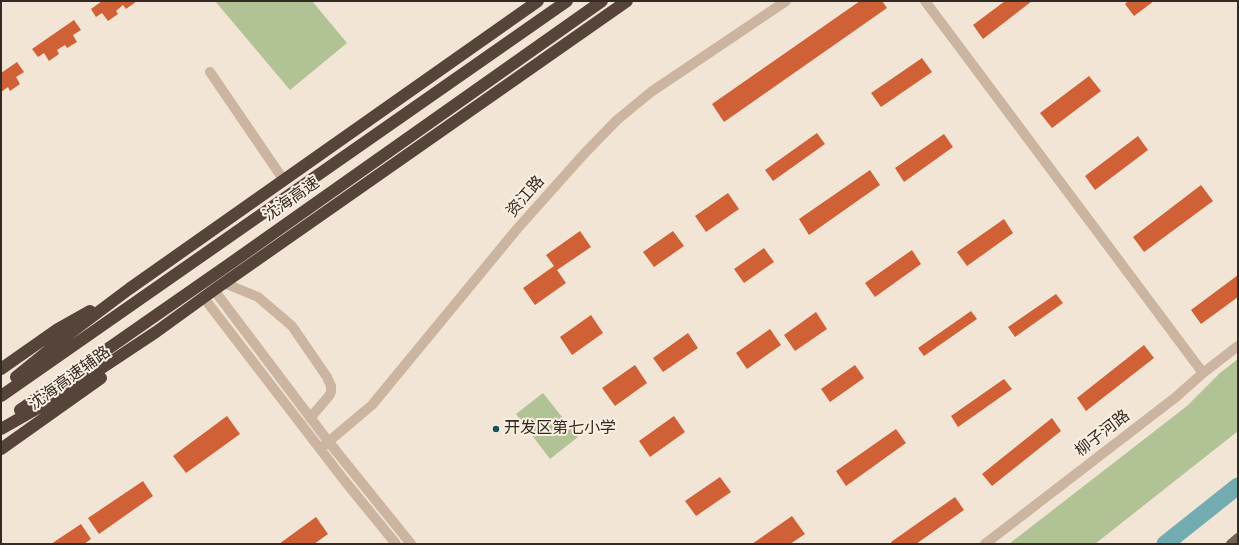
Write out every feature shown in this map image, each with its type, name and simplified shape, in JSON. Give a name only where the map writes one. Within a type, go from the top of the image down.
[{"type":"highway","points":[[1,389],[69,334],[130,288],[538,1]]},
{"type":"highway","name":"沈海高速","points":[[1,396],[567,1]]},
{"type":"highway","name":"沈海高速","points":[[1,424],[602,1]]},
{"type":"highway","points":[[1,429],[64,393],[156,332],[628,1]]},
{"type":"highway","points":[[1,369],[58,329],[130,288]]},
{"type":"highway","name":"沈海高速辅路","points":[[1,449],[102,377],[156,332]]},
{"type":"main road","points":[[1231,544],[1238,538]]},
{"type":"street","name":"资江路","points":[[324,445],[372,405],[517,229],[583,155],[617,120],[652,92],[786,1]]},
{"type":"street","points":[[925,1],[1203,373]]},
{"type":"street","points":[[210,72],[284,179]]},
{"type":"street","points":[[224,283],[258,297],[292,326],[327,377],[331,386],[331,392],[310,418]]},
{"type":"street","points":[[214,290],[310,418],[344,480],[396,544]]},
{"type":"street","points":[[204,298],[324,445],[411,544]]},
{"type":"street","name":"柳子河路","points":[[985,544],[1176,397],[1203,373],[1238,346]]},
{"type":"green space","points":[[215,1],[312,1],[347,43],[290,90]]},
{"type":"green space","points":[[1238,359],[1238,431],[1095,544],[1009,544],[1187,406],[1220,373]]},
{"type":"green space","points":[[543,393],[578,437],[550,459],[516,414]]},
{"type":"building","points":[[102,1],[137,1],[126,9],[123,5],[116,11],[118,14],[108,21],[102,13],[96,17],[91,9]]},
{"type":"building","points":[[860,1],[882,1],[887,8],[724,122],[712,104]]},
{"type":"building","points":[[1005,1],[1032,1],[983,39],[973,25]]},
{"type":"building","points":[[1128,1],[1154,1],[1134,16],[1125,4]]},
{"type":"building","points":[[74,20],[81,30],[73,35],[77,42],[67,48],[65,45],[57,50],[59,54],[49,61],[44,53],[38,57],[32,49]]},
{"type":"building","points":[[922,58],[932,72],[881,107],[871,93]]},
{"type":"building","points":[[17,62],[24,72],[16,77],[20,84],[10,91],[8,87],[1,92],[1,73]]},
{"type":"building","points":[[1089,76],[1101,91],[1052,128],[1040,113]]},
{"type":"building","points":[[817,133],[825,144],[773,181],[765,170]]},
{"type":"building","points":[[944,134],[953,147],[904,182],[895,168]]},
{"type":"building","points":[[1138,136],[1148,150],[1095,190],[1085,176]]},
{"type":"building","points":[[870,170],[880,185],[809,235],[799,219]]},
{"type":"building","points":[[1201,185],[1213,201],[1144,252],[1133,237]]},
{"type":"building","points":[[728,193],[739,209],[706,232],[695,216]]},
{"type":"building","points":[[1004,219],[1013,233],[967,266],[957,252]]},
{"type":"building","points":[[580,231],[591,247],[557,270],[566,283],[535,305],[523,288],[554,266],[546,255]]},
{"type":"building","points":[[673,231],[684,246],[654,267],[643,252]]},
{"type":"building","points":[[764,248],[774,262],[744,283],[734,269]]},
{"type":"building","points":[[912,250],[921,264],[875,297],[865,283]]},
{"type":"building","points":[[1238,275],[1238,297],[1201,324],[1191,310]]},
{"type":"building","points":[[1056,294],[1063,303],[1015,337],[1008,327]]},
{"type":"building","points":[[971,311],[977,319],[924,356],[918,348]]},
{"type":"building","points":[[816,312],[827,329],[795,351],[784,335]]},
{"type":"building","points":[[591,315],[603,333],[572,355],[560,337]]},
{"type":"building","points":[[770,329],[781,345],[747,369],[736,353]]},
{"type":"building","points":[[688,333],[698,348],[663,372],[653,358]]},
{"type":"building","points":[[1144,345],[1154,358],[1086,411],[1077,398]]},
{"type":"building","points":[[635,365],[647,383],[615,406],[602,388]]},
{"type":"building","points":[[855,365],[864,378],[830,402],[821,389]]},
{"type":"building","points":[[1004,379],[1012,389],[958,427],[951,416]]},
{"type":"building","points":[[227,416],[240,434],[186,473],[173,456]]},
{"type":"building","points":[[674,416],[685,432],[650,457],[639,441]]},
{"type":"building","points":[[1052,418],[1061,431],[992,486],[982,474]]},
{"type":"building","points":[[896,429],[906,443],[846,486],[836,471]]},
{"type":"building","points":[[720,477],[731,492],[696,516],[685,501]]},
{"type":"building","points":[[143,481],[153,496],[99,534],[88,518]]},
{"type":"building","points":[[955,497],[964,510],[916,544],[892,544],[891,542]]},
{"type":"building","points":[[792,516],[805,534],[790,544],[752,544]]},
{"type":"building","points":[[316,517],[328,534],[314,544],[279,544]]},
{"type":"building","points":[[81,524],[91,539],[84,544],[51,544]]},
{"type":"waterway","points":[[1165,544],[1238,486]]},
{"type":"place","name":"开发区第七小学","points":[[496,429]]}]
